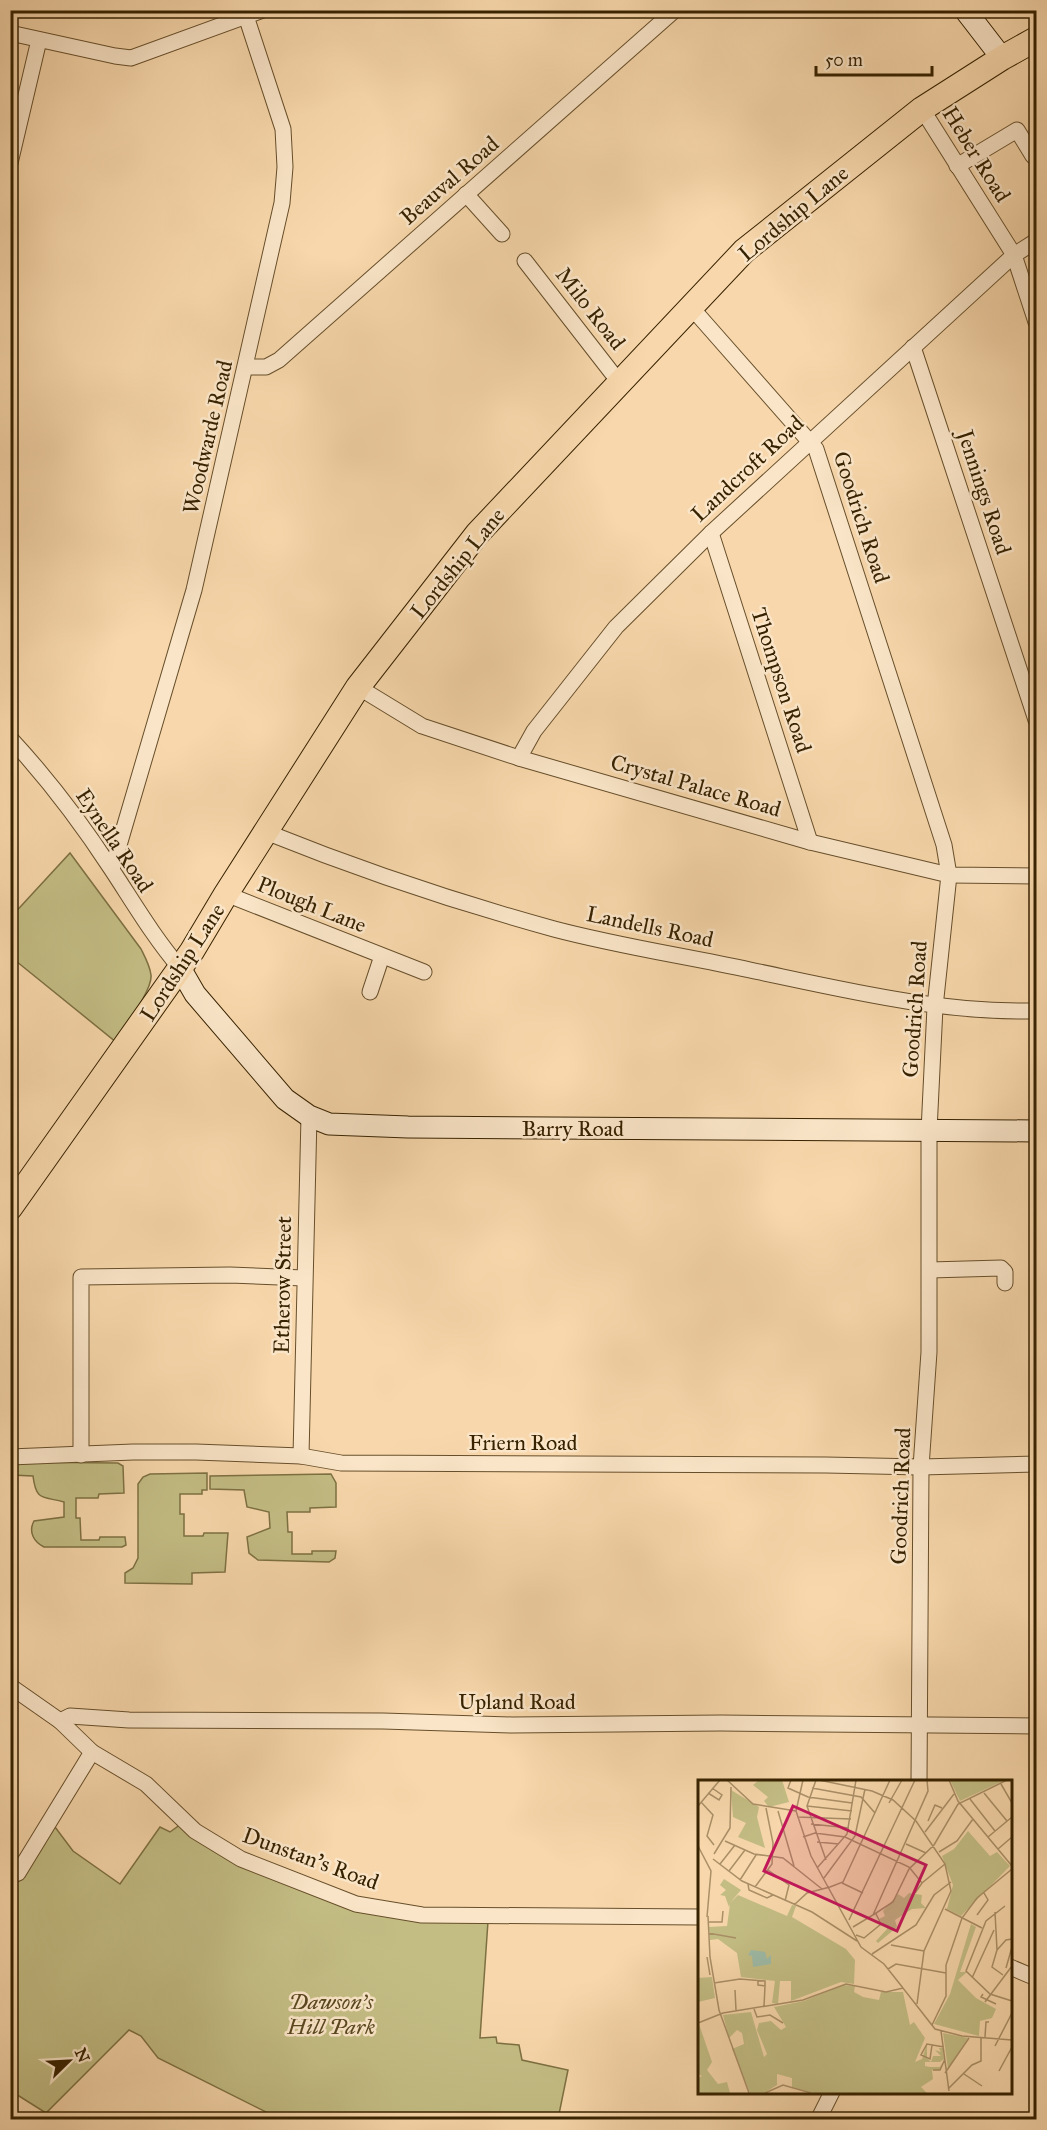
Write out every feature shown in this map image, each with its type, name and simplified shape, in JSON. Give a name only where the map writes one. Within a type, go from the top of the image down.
[{"type":"main road","points":[[965,10],[1002,58]]},
{"type":"main road","name":"Lordship Lane","points":[[10,1208],[180,968],[358,687],[477,534],[744,251],[922,109],[1036,39]]},
{"type":"main road","name":"Barry Road","points":[[180,968],[195,994],[285,1099],[309,1116],[329,1124],[408,1127],[1036,1131]]},
{"type":"street","points":[[10,33],[131,58],[245,14],[263,10]]},
{"type":"street","name":"Beauval Road","points":[[246,367],[266,367],[279,360],[675,10]]},
{"type":"street","name":"Woodwarde Road","points":[[112,869],[194,590],[279,218],[285,153],[280,116],[245,14]]},
{"type":"street","points":[[10,163],[39,40]]},
{"type":"street","name":"Heber Road","points":[[922,109],[1014,255],[1036,322]]},
{"type":"street","points":[[957,166],[1017,130],[1033,156]]},
{"type":"street","points":[[466,194],[502,234]]},
{"type":"street","name":"Landcroft Road","points":[[519,758],[534,731],[616,627],[810,440],[1014,255],[1036,241]]},
{"type":"street","name":"Milo Road","points":[[525,261],[620,382]]},
{"type":"street","name":"Goodrich Road","points":[[691,307],[816,449],[944,845],[949,875],[934,1006],[929,1131],[929,1352],[921,1467],[919,1780]]},
{"type":"street","name":"Jennings Road","points":[[913,347],[1036,720]]},
{"type":"street","name":"Thompson Road","points":[[711,533],[810,842]]},
{"type":"street","name":"Crystal Palace Road","points":[[358,687],[422,726],[519,758],[810,842],[949,875],[1036,876]]},
{"type":"street","name":"Eynella Road","points":[[10,738],[59,796],[112,869],[157,940],[180,968]]},
{"type":"street","name":"Landells Road","points":[[266,832],[424,891],[556,929],[864,994],[934,1006],[1011,1012],[1036,1011]]},
{"type":"street","name":"Plough Lane","points":[[226,894],[424,972]]},
{"type":"street","name":"Plough Lane","points":[[370,992],[382,956]]},
{"type":"street","name":"Etherow Street","points":[[301,1456],[309,1116]]},
{"type":"street","points":[[930,1270],[1001,1268],[1005,1272],[1005,1283]]},
{"type":"street","points":[[81,1455],[81,1277],[230,1275],[304,1278]]},
{"type":"street","name":"Friern Road","points":[[10,1457],[144,1452],[301,1456],[341,1463],[826,1464],[921,1467],[1036,1464]]},
{"type":"street","points":[[10,1686],[60,1721]]},
{"type":"street","name":"Upland Road","points":[[60,1721],[70,1716],[129,1720],[371,1720],[512,1725],[721,1723],[1036,1726]]},
{"type":"street","name":"Dunstan's Road","points":[[60,1721],[92,1752],[146,1784],[195,1831],[241,1859],[356,1904],[422,1915],[698,1917]]},
{"type":"street","points":[[10,1876],[18,1873],[92,1752]]},
{"type":"street","points":[[1011,1967],[1036,1978]]},
{"type":"street","points":[[818,2120],[831,2094]]},
{"type":"green space","points":[[70,853],[141,949],[151,975],[148,989],[116,1042],[11,957],[10,918]]},
{"type":"green space","points":[[10,1462],[118,1463],[123,1466],[124,1493],[99,1494],[98,1498],[76,1498],[76,1518],[80,1518],[81,1540],[125,1537],[126,1545],[122,1547],[44,1547],[40,1545],[32,1533],[34,1521],[64,1517],[64,1502],[38,1494],[33,1476],[11,1475]]},
{"type":"green space","points":[[207,1473],[207,1490],[202,1490],[202,1494],[180,1494],[180,1514],[184,1514],[184,1536],[228,1533],[225,1572],[192,1573],[192,1584],[125,1583],[125,1573],[133,1568],[138,1558],[138,1484],[143,1477],[150,1474]]},
{"type":"green space","points":[[331,1474],[336,1483],[336,1507],[310,1508],[310,1512],[287,1512],[288,1532],[292,1532],[292,1554],[336,1551],[335,1558],[329,1562],[258,1560],[249,1553],[247,1537],[270,1528],[269,1512],[247,1507],[244,1490],[210,1489],[210,1476]]},
{"type":"green space","name":"Dawson's Hill Park","points":[[184,1822],[243,1855],[354,1898],[488,1921],[480,2038],[496,2037],[497,2043],[519,2045],[522,2060],[568,2070],[558,2119],[280,2119],[158,2058],[141,2036],[129,2030],[46,2113],[11,2091],[11,1885],[19,1881],[49,1823],[52,1823],[73,1851],[120,1884],[160,1827],[170,1832]]}]
